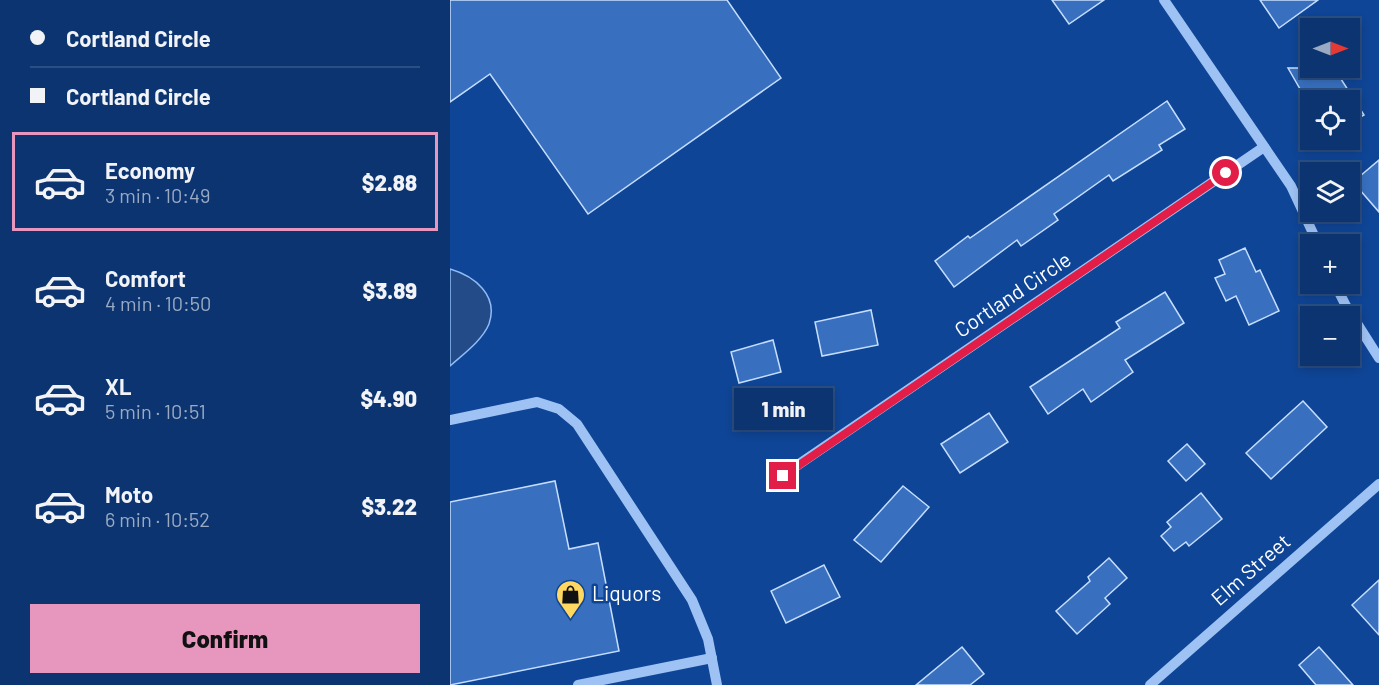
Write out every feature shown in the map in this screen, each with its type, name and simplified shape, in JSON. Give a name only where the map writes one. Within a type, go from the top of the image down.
[{"type":"street","points":[[1164,0],[1264,147],[1299,202],[1313,234]]},
{"type":"street","name":"Cortland Circle","points":[[783,476],[1264,147]]},
{"type":"street","points":[[1340,294],[1379,358]]},
{"type":"street","points":[[450,420],[537,402],[551,404],[567,414],[595,448],[681,582],[701,619],[717,685]]},
{"type":"street","name":"Elm Street","points":[[1150,685],[1379,484]]},
{"type":"street","points":[[578,685],[712,658]]},
{"type":"water","points":[[450,269],[468,276],[482,288],[490,304],[491,314],[489,324],[482,336],[450,366]]},
{"type":"building","points":[[450,0],[727,0],[781,78],[588,214],[490,74],[450,102]]},
{"type":"building","points":[[1052,0],[1104,0],[1069,24]]},
{"type":"building","points":[[1260,0],[1318,0],[1279,28]]},
{"type":"building","points":[[1288,68],[1300,68],[1300,78],[1340,78],[1348,90],[1301,90]]},
{"type":"building","points":[[1167,101],[1185,129],[1159,145],[1162,150],[1113,181],[1109,175],[1054,214],[1058,220],[1021,246],[1017,240],[954,287],[935,261],[968,236],[970,238]]},
{"type":"building","points":[[1379,160],[1379,212],[1360,190],[1360,176]]},
{"type":"building","points":[[1245,248],[1256,272],[1260,270],[1279,311],[1249,325],[1236,296],[1226,301],[1215,278],[1225,274],[1219,260]]},
{"type":"building","points":[[1165,292],[1184,323],[1125,360],[1133,372],[1091,402],[1083,389],[1048,414],[1030,387],[1120,328],[1116,322]]},
{"type":"building","points":[[871,310],[878,345],[822,356],[815,322]]},
{"type":"building","points":[[773,340],[781,372],[739,383],[731,352]]},
{"type":"building","points":[[1303,401],[1327,427],[1271,479],[1246,453]]},
{"type":"building","points":[[989,413],[1008,442],[960,473],[941,444]]},
{"type":"building","points":[[1187,444],[1205,464],[1186,481],[1168,461]]},
{"type":"building","points":[[555,481],[569,549],[598,543],[619,651],[450,685],[450,502]]},
{"type":"building","points":[[903,486],[929,507],[881,562],[854,540]]},
{"type":"building","points":[[1201,493],[1222,519],[1189,546],[1186,542],[1174,551],[1161,536],[1171,527],[1167,522]]},
{"type":"building","points":[[1109,558],[1127,578],[1105,598],[1110,604],[1077,634],[1056,611],[1090,581],[1088,577]]},
{"type":"building","points":[[824,565],[840,597],[786,623],[771,591]]},
{"type":"building","points":[[1379,580],[1379,635],[1352,605]]},
{"type":"building","points":[[962,647],[984,674],[970,685],[916,685]]},
{"type":"building","points":[[1319,647],[1353,685],[1316,685],[1299,665]]},
{"type":"place","name":"Liquors","points":[[571,620]]},
{"type":"route","points":[[783,476],[1226,173]]}]
